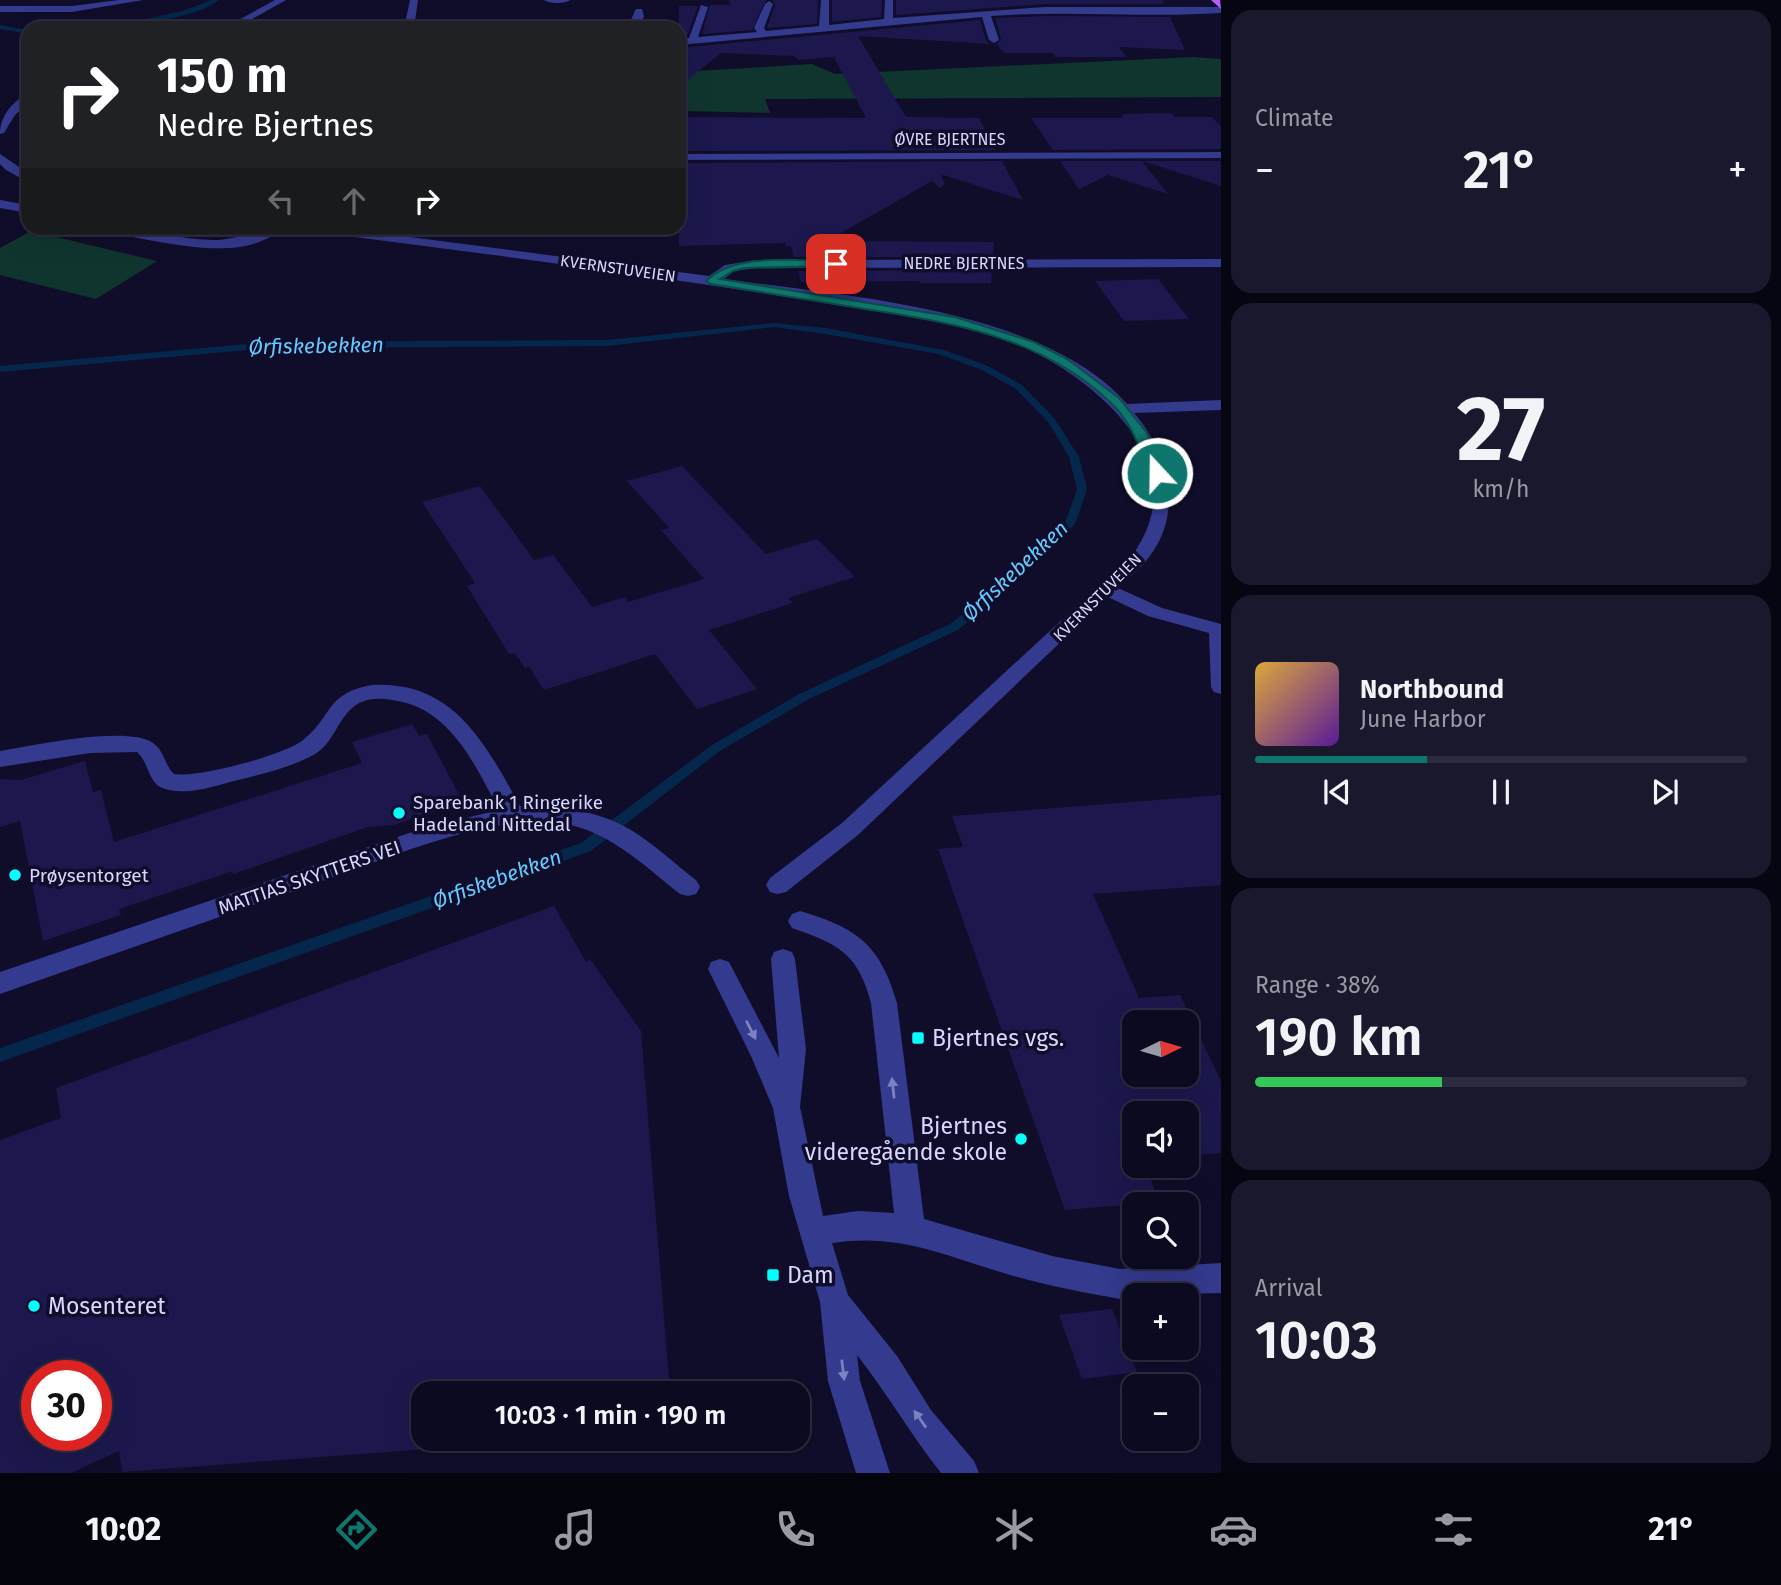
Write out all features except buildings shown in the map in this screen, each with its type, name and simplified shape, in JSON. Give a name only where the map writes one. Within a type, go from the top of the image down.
[{"type":"main road","points":[[1215,0],[1220,13]]},
{"type":"street","points":[[0,9],[72,9],[139,0]]},
{"type":"street","points":[[242,21],[282,0]]},
{"type":"street","points":[[410,21],[414,0]]},
{"type":"street","points":[[548,1],[566,0]]},
{"type":"street","points":[[824,28],[825,0]]},
{"type":"street","points":[[888,22],[889,0]]},
{"type":"street","points":[[764,34],[759,28],[769,4]]},
{"type":"street","points":[[694,41],[693,36],[704,7]]},
{"type":"street","points":[[686,42],[986,13],[1091,8],[1220,13]]},
{"type":"street","points":[[636,21],[639,12]]},
{"type":"street","points":[[986,13],[994,40]]},
{"type":"street","points":[[1147,15],[1220,13]]},
{"type":"street","points":[[0,131],[11,113],[21,104]]},
{"type":"street","name":"ØVRE BJERTNES","points":[[686,157],[1221,155]]},
{"type":"street","points":[[0,158],[21,174]]},
{"type":"street","points":[[0,204],[21,208]]},
{"type":"street","points":[[9,220],[21,220]]},
{"type":"street","points":[[160,235],[187,242],[223,243],[259,235]]},
{"type":"street","name":"KVERNSTUVEIEN","points":[[373,235],[711,281],[921,313],[994,331],[1063,361],[1094,382],[1123,409],[1141,433],[1151,454],[1161,493],[1161,513],[1156,529],[1139,558],[1108,590],[850,829],[778,885]]},
{"type":"street","points":[[397,238],[400,235]]},
{"type":"street","name":"NEDRE BJERTNES","points":[[711,281],[730,268],[757,264],[1221,263]]},
{"type":"street","points":[[1123,409],[1221,405]]},
{"type":"street","points":[[1108,590],[1164,615],[1220,630],[1221,687]]},
{"type":"street","points":[[0,759],[114,745],[138,745],[150,751],[165,780],[177,785],[198,783],[308,748],[318,741],[338,710],[350,700],[385,691],[432,703],[463,727],[513,815]]},
{"type":"street","name":"MATTIAS SKYTTERS VEI","points":[[0,983],[432,834],[513,815],[554,814],[613,830],[688,887]]},
{"type":"street","points":[[800,921],[821,926],[847,939],[862,951],[879,984],[884,1003],[904,1192],[911,1229]]},
{"type":"street","points":[[783,959],[793,1049],[787,1108]]},
{"type":"street","points":[[720,969],[763,1052],[787,1108],[812,1232],[835,1302],[844,1381],[873,1473]]},
{"type":"street","points":[[812,1232],[858,1225],[911,1229],[1006,1259],[1096,1281],[1147,1284],[1221,1278]]},
{"type":"street","points":[[835,1302],[886,1367],[920,1421],[962,1473]]},
{"type":"green space","points":[[1193,57],[1221,59],[1221,97],[765,99],[770,113],[686,111],[686,72],[812,64],[835,74]]},
{"type":"green space","points":[[24,235],[48,235],[157,261],[96,299],[0,275],[0,248]]},
{"type":"waterway","name":"Ørfiskebekken","points":[[144,21],[183,13],[216,0]]},
{"type":"waterway","name":"Ørfiskebekken","points":[[0,27],[21,31]]},
{"type":"waterway","name":"Ørfiskebekken","points":[[0,369],[269,345],[607,343],[774,325],[825,331],[941,352],[985,368],[1019,387],[1052,421],[1074,457],[1082,489],[1070,524],[1022,571],[954,627],[803,697],[716,748],[586,847],[0,1055]]},
{"type":"place","name":"Sparebank 1 Ringerike Hadeland Nittedal","points":[[399,813]]},
{"type":"place","name":"Prøysentorget","points":[[15,875]]},
{"type":"place","name":"Bjertnes vgs.","points":[[918,1038]]},
{"type":"place","name":"Bjertnes videregående skole","points":[[1021,1139]]},
{"type":"place","name":"Dam","points":[[773,1275]]},
{"type":"place","name":"Mosenteret","points":[[34,1306]]},
{"type":"route","points":[[836,264],[744,265],[730,268],[711,281],[955,320],[1030,345],[1063,361],[1115,400],[1141,433],[1157,473]]}]
